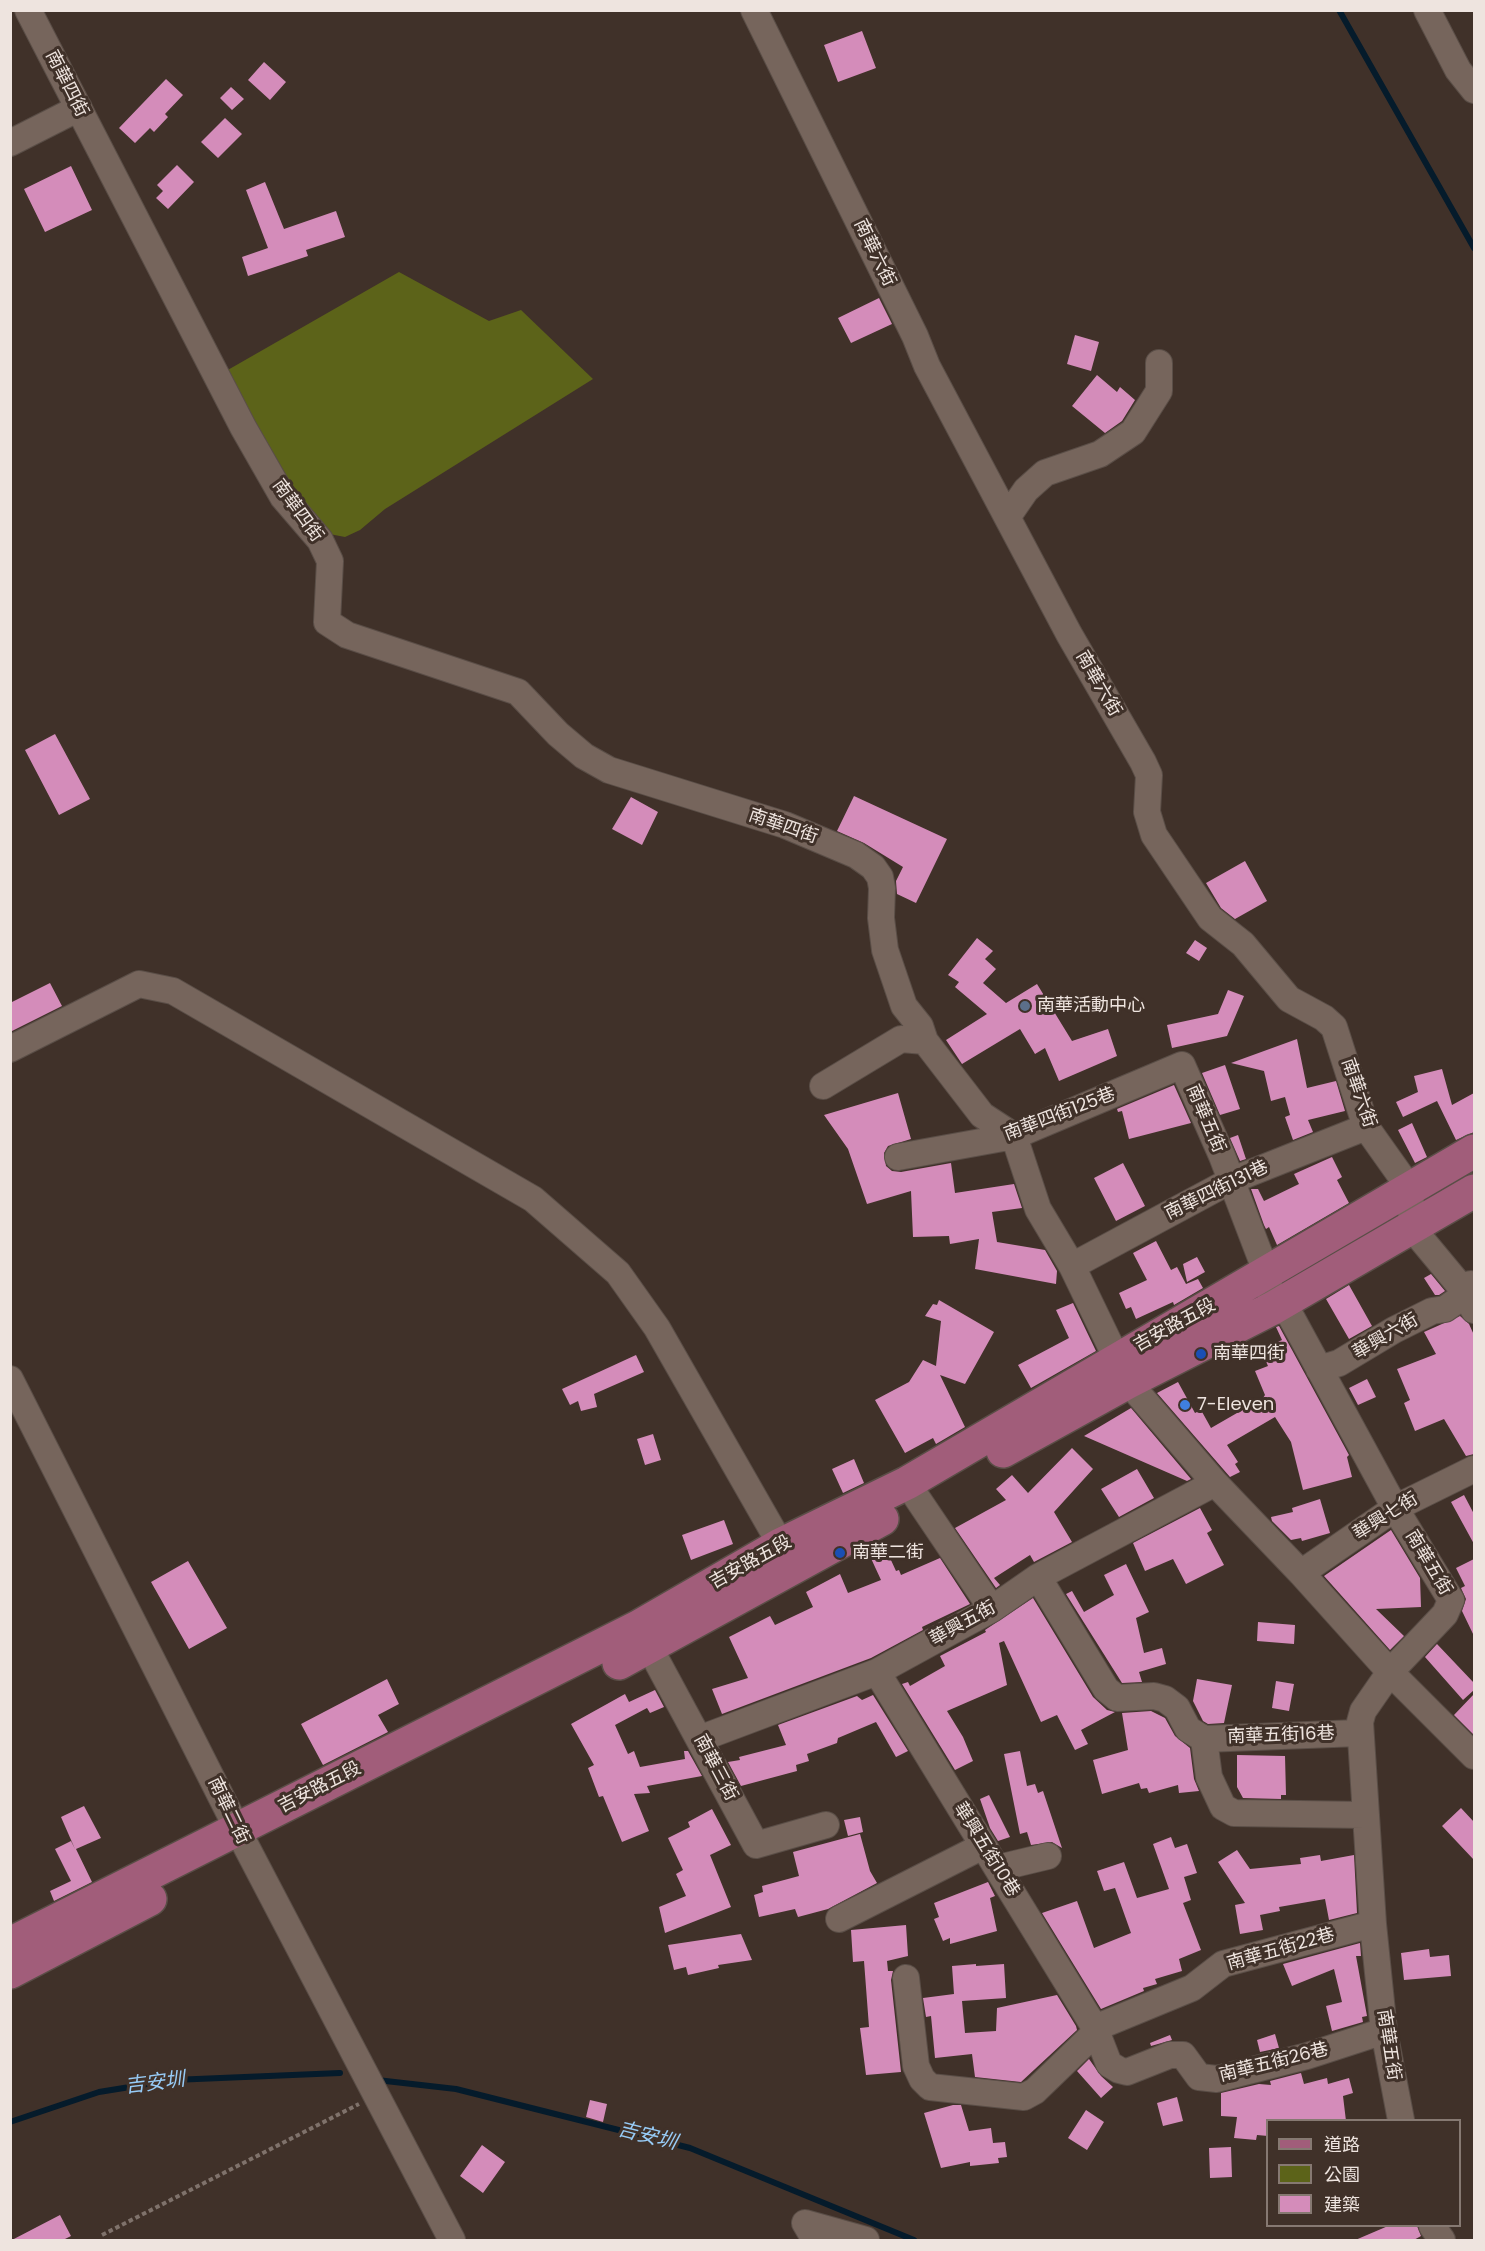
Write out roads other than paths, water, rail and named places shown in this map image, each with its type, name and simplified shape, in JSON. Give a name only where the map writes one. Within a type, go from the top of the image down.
[{"type":"main road","name":"吉安路五段","points":[[10,1944],[242,1839],[644,1637],[787,1555],[911,1491],[1121,1371],[1267,1274],[1474,1151]]},
{"type":"main road","name":"吉安路五段","points":[[1121,1371],[1273,1308],[1474,1191]]},
{"type":"main road","name":"吉安路五段","points":[[10,1972],[242,1839]]},
{"type":"street","name":"南華四街","points":[[28,10],[243,427],[283,496],[320,540],[330,561],[327,622],[347,635],[518,692],[558,734],[584,756],[609,771],[785,825],[856,855],[873,867],[880,877],[885,950],[904,1006],[920,1026],[925,1041],[982,1115],[1014,1136]]},
{"type":"street","name":"南華六街","points":[[754,10],[927,366],[1069,634],[1143,762],[1149,776],[1147,812],[1154,835],[1210,918],[1243,944],[1288,999],[1324,1018],[1334,1027],[1366,1127],[1410,1189]]},
{"type":"street","points":[[1427,10],[1458,70],[1474,90]]},
{"type":"street","points":[[10,143],[79,108]]},
{"type":"street","points":[[1008,516],[1026,490],[1045,474],[1100,454],[1133,432],[1159,391],[1159,363]]},
{"type":"street","points":[[10,1049],[139,984],[173,991],[532,1199],[618,1273],[625,1282],[657,1328],[739,1467],[787,1555]]},
{"type":"street","points":[[823,1086],[902,1039],[925,1041]]},
{"type":"street","name":"南華四街125巷","points":[[898,1157],[1014,1136],[1182,1065]]},
{"type":"street","name":"南華五街","points":[[1182,1065],[1222,1156],[1267,1274],[1273,1308],[1289,1313],[1395,1508],[1450,1600],[1445,1614],[1390,1672],[1363,1711],[1359,1733],[1373,1924],[1384,2031],[1401,2119]]},
{"type":"street","name":"南華四街131巷","points":[[1072,1266],[1230,1181],[1366,1127]]},
{"type":"street","points":[[1014,1136],[1038,1209],[1072,1266],[1121,1371],[1215,1483],[1301,1573],[1390,1672],[1473,1753]]},
{"type":"street","points":[[1410,1189],[1412,1228],[1468,1285],[1474,1310]]},
{"type":"street","name":"華興六街","points":[[1319,1369],[1339,1363],[1394,1330],[1432,1311],[1445,1309],[1462,1297],[1468,1285]]},
{"type":"street","name":"南華二街","points":[[10,1379],[126,1603],[242,1839],[452,2241]]},
{"type":"street","name":"華興七街","points":[[1301,1573],[1395,1508],[1474,1469]]},
{"type":"street","name":"華興五街","points":[[699,1739],[877,1672],[992,1609],[1038,1577],[1215,1483]]},
{"type":"street","points":[[911,1491],[992,1609]]},
{"type":"street","points":[[1038,1577],[1106,1689],[1117,1698],[1154,1696],[1165,1699],[1177,1708],[1188,1729],[1204,1739],[1209,1777],[1223,1807],[1234,1813],[1364,1815]]},
{"type":"street","name":"南華三街","points":[[644,1637],[756,1845],[826,1825]]},
{"type":"street","name":"華興五街10巷","points":[[877,1672],[1095,2030]]},
{"type":"street","name":"南華五街16巷","points":[[1204,1739],[1359,1733]]},
{"type":"street","points":[[839,1919],[983,1846]]},
{"type":"street","points":[[998,1868],[1048,1856]]},
{"type":"street","name":"南華五街22巷","points":[[1095,2030],[1192,1988],[1223,1965],[1373,1924]]},
{"type":"street","points":[[906,1978],[916,2066],[922,2079],[930,2087],[1024,2097],[1035,2091],[1095,2030]]},
{"type":"street","name":"南華五街26巷","points":[[1095,2030],[1109,2064],[1119,2070],[1127,2072],[1170,2055],[1182,2055],[1200,2078],[1217,2079],[1307,2056],[1384,2031]]},
{"type":"street","points":[[815,2241],[805,2223],[866,2241]]},
{"type":"street","points":[[1433,2227],[1442,2241]]},
{"type":"waterway","points":[[1339,10],[1474,248]]},
{"type":"waterway","name":"吉安圳","points":[[10,2122],[99,2092],[173,2080],[340,2073]]},
{"type":"waterway","name":"吉安圳","points":[[377,2080],[456,2089],[690,2148],[914,2240]]},
{"type":"place","name":"南華活動中心","points":[[1025,1006]]},
{"type":"place","name":"南華四街","points":[[1201,1354]]},
{"type":"place","name":"7-Eleven","points":[[1185,1405]]},
{"type":"place","name":"南華二街","points":[[840,1553]]}]
